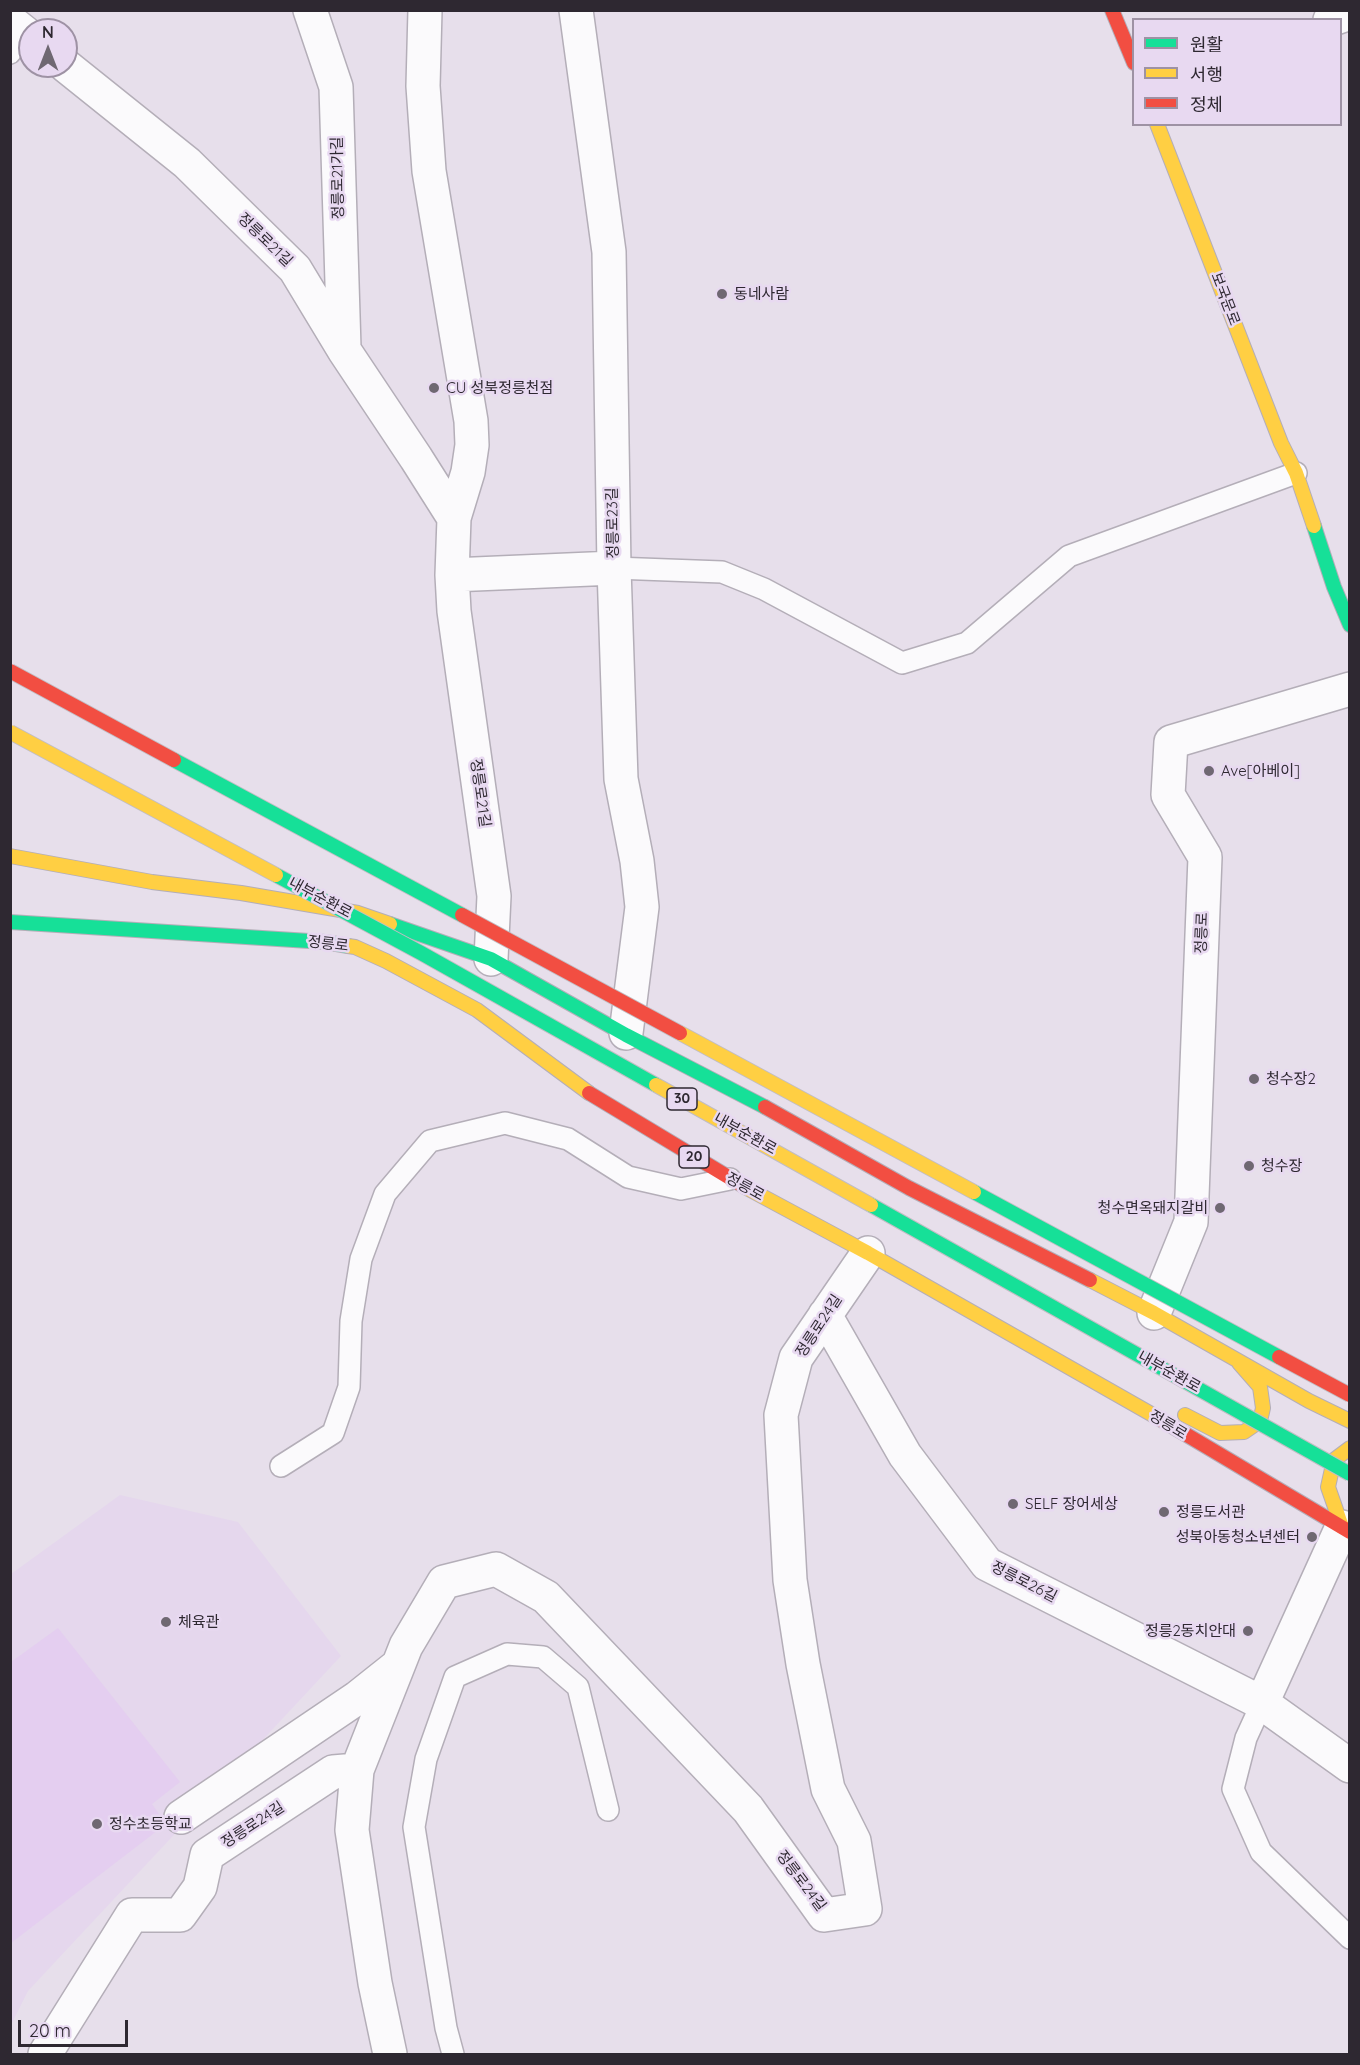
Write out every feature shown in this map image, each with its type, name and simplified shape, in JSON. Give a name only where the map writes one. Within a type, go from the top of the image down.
[{"type":"main road","points":[[1112,10],[1132,58]]},
{"type":"main road","name":"보국문로","points":[[1157,126],[1281,443],[1296,473],[1334,587],[1350,625]]},
{"type":"main road","points":[[10,671],[1350,1395]]},
{"type":"main road","name":"내부순환로","points":[[10,732],[421,953],[1350,1474]]},
{"type":"main road","points":[[10,856],[152,882],[241,893],[358,913],[491,959],[909,1188],[1154,1313],[1309,1401],[1345,1419],[1350,1404]]},
{"type":"main road","name":"정릉로","points":[[10,922],[325,942],[355,947],[386,961],[477,1010],[589,1093],[730,1179],[868,1253],[1109,1389],[1346,1529]]},
{"type":"main road","points":[[477,1010],[571,1063]]},
{"type":"main road","points":[[1175,1409],[1220,1433],[1244,1432],[1260,1421],[1263,1408],[1260,1387],[1236,1359]]},
{"type":"main road","points":[[1346,1529],[1329,1488],[1334,1460],[1350,1448]]},
{"type":"street","name":"정릉로21가길","points":[[309,10],[336,87],[344,350]]},
{"type":"street","name":"정릉로21길","points":[[425,10],[423,86],[429,171],[471,421],[472,446],[468,472],[454,518],[452,575],[454,611],[494,896],[491,959],[477,1010]]},
{"type":"street","name":"정릉로23길","points":[[576,10],[609,252],[614,568],[621,779],[637,861],[642,907],[626,1035]]},
{"type":"street","points":[[1336,18],[1350,13]]},
{"type":"street","name":"정릉로21길","points":[[78,76],[187,163],[295,269],[344,350],[454,518]]},
{"type":"street","points":[[452,575],[614,568]]},
{"type":"street","name":"정릉로","points":[[1154,1313],[1191,1222],[1205,857],[1168,795],[1171,742],[1350,689]]},
{"type":"street","name":"정릉로24길","points":[[390,2055],[375,1983],[352,1830],[357,1770],[406,1647],[444,1582],[496,1569],[546,1597],[748,1809],[824,1915],[865,1909],[854,1841],[828,1788],[803,1664],[790,1580],[782,1415],[796,1358],[868,1253]]},
{"type":"street","name":"정릉로26길","points":[[825,1314],[905,1455],[987,1564],[1262,1703],[1350,1766]]},
{"type":"street","points":[[1262,1703],[1346,1529]]},
{"type":"street","points":[[181,1817],[357,1698],[398,1665]]},
{"type":"street","name":"정릉로24길","points":[[45,2055],[132,1915],[180,1915],[200,1887],[207,1855],[333,1772],[357,1770]]},
{"type":"lane","points":[[614,568],[722,572],[764,589],[902,663],[967,643],[1069,556],[1296,473]]},
{"type":"lane","points":[[281,1466],[333,1433],[349,1387],[351,1321],[361,1259],[385,1194],[430,1141],[505,1123],[568,1139],[628,1177],[681,1190],[730,1179]]},
{"type":"lane","points":[[453,2055],[446,2028],[414,1827],[426,1759],[454,1677],[507,1654],[543,1657],[578,1687],[608,1810]]},
{"type":"lane","points":[[1262,1703],[1246,1737],[1233,1789],[1261,1852],[1350,1938]]},
{"type":"shaded area","name":"정수초등학교","points":[[120,1495],[238,1522],[341,1656],[28,1991],[11,2025],[11,1574]]},
{"type":"shaded area","points":[[58,1628],[180,1782],[152,1804],[166,1824],[11,1943],[11,1662]]},
{"type":"traffic: fast","points":[[1314,526],[1334,587],[1350,625]]},
{"type":"traffic: fast","points":[[174,760],[462,915]]},
{"type":"traffic: fast","points":[[276,875],[421,953],[656,1085]]},
{"type":"traffic: fast","points":[[10,922],[325,942],[348,946]]},
{"type":"traffic: fast","points":[[390,924],[491,959],[626,1035],[765,1107]]},
{"type":"traffic: fast","points":[[974,1192],[1279,1357]]},
{"type":"traffic: fast","points":[[871,1205],[1350,1474]]},
{"type":"traffic: slow","points":[[1158,126],[1281,443],[1296,473],[1314,526]]},
{"type":"traffic: slow","points":[[10,732],[276,875]]},
{"type":"traffic: slow","points":[[10,856],[152,882],[241,893],[358,913],[390,924]]},
{"type":"traffic: slow","points":[[348,946],[386,961],[477,1010],[589,1093]]},
{"type":"traffic: slow","points":[[680,1033],[974,1192]]},
{"type":"traffic: slow","points":[[656,1085],[871,1205]]},
{"type":"traffic: slow","points":[[745,1187],[868,1253],[1160,1419]]},
{"type":"traffic: slow","points":[[1090,1280],[1154,1313],[1309,1401],[1350,1421]]},
{"type":"traffic: slow","points":[[1185,1415],[1220,1433],[1244,1432],[1260,1421],[1263,1408],[1260,1387],[1239,1363]]},
{"type":"traffic: slow","points":[[1342,1527],[1328,1487],[1334,1460],[1350,1448]]},
{"type":"traffic: jam","points":[[1112,10],[1132,58]]},
{"type":"traffic: jam","points":[[10,671],[174,760]]},
{"type":"traffic: jam","points":[[462,915],[680,1033]]},
{"type":"traffic: jam","points":[[589,1093],[745,1187]]},
{"type":"traffic: jam","points":[[765,1107],[909,1188],[1090,1280]]},
{"type":"traffic: jam","points":[[1279,1357],[1350,1395]]},
{"type":"traffic: jam","points":[[1160,1419],[1350,1532]]},
{"type":"place","name":"동네사람","points":[[722,294]]},
{"type":"place","name":"CU 성북정릉천점","points":[[434,388]]},
{"type":"place","name":"Ave[아베이]","points":[[1209,771]]},
{"type":"place","name":"청수장2","points":[[1254,1079]]},
{"type":"place","name":"청수장","points":[[1249,1166]]},
{"type":"place","name":"청수면옥돼지갈비","points":[[1220,1208]]},
{"type":"place","name":"SELF 장어세상","points":[[1013,1504]]},
{"type":"place","name":"정릉도서관","points":[[1164,1512]]},
{"type":"place","name":"성북아동청소년센터","points":[[1312,1537]]},
{"type":"place","name":"체육관","points":[[166,1622]]},
{"type":"place","name":"정릉2동치안대","points":[[1248,1631]]},
{"type":"place","name":"정수초등학교","points":[[97,1824]]}]
